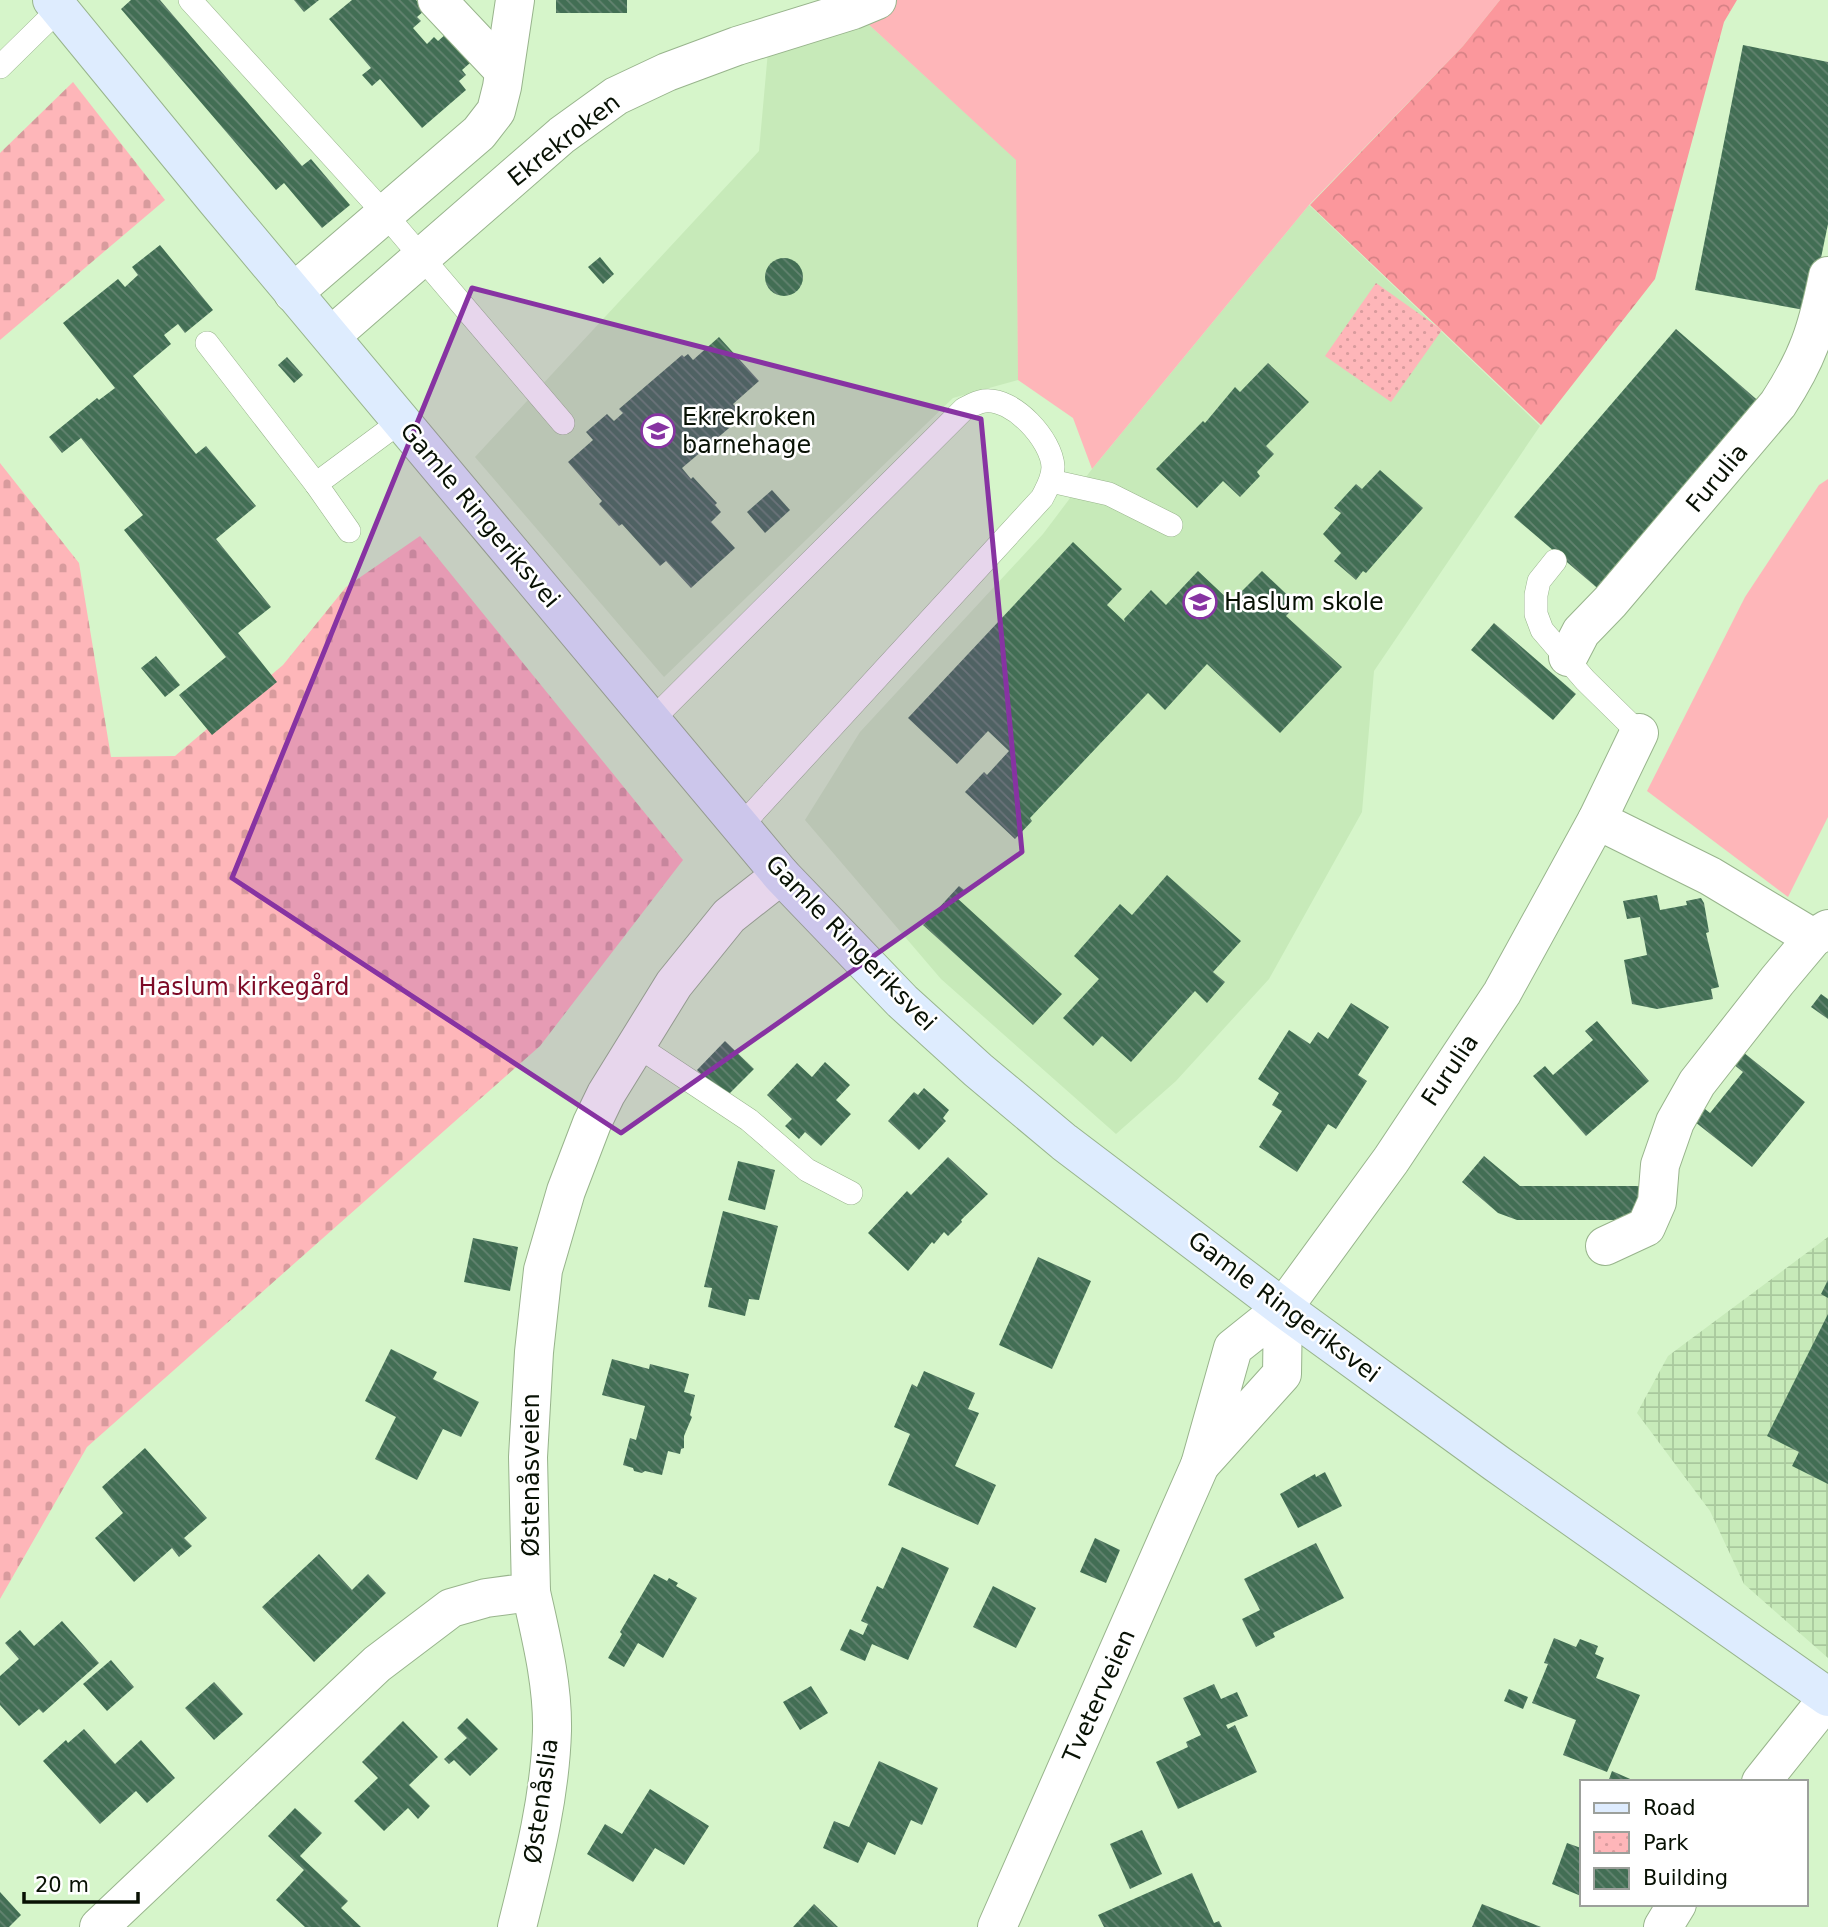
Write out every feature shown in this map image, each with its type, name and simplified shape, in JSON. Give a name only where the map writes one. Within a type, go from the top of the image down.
[{"type":"main road","name":"Gamle Ringeriksvei","points":[[55,4],[293,293],[781,875],[902,1001],[978,1070],[1064,1142],[1283,1308],[1828,1698]]},
{"type":"street","points":[[437,0],[504,71]]},
{"type":"street","points":[[293,293],[480,134],[496,111],[514,0]]},
{"type":"street","name":"Ekrekroken","points":[[331,336],[562,135],[616,96],[667,72],[737,46],[877,0]]},
{"type":"street","name":"Furulia","points":[[1568,657],[1581,632],[1779,404],[1813,342],[1828,276]]},
{"type":"street","name":"Furulia","points":[[1283,1308],[1391,1160],[1502,993],[1597,820],[1639,733]]},
{"type":"street","points":[[1597,820],[1821,934],[1697,1083],[1675,1122],[1660,1165],[1657,1202],[1646,1227],[1605,1245]]},
{"type":"street","name":"Østenåsveien","points":[[99,1927],[377,1664],[451,1608],[486,1598],[531,1592],[528,1457],[534,1352],[544,1270],[566,1191],[606,1094],[674,984],[729,916],[781,875]]},
{"type":"street","name":"Tveterveien","points":[[997,1927],[1200,1465],[1233,1348],[1283,1308]]},
{"type":"street","name":"Tveterveien","points":[[1200,1465],[1282,1374],[1283,1308]]},
{"type":"street","name":"Østenåslia","points":[[517,1927],[547,1795],[552,1729],[547,1664],[531,1592]]},
{"type":"street","points":[[1763,1780],[1828,1698]]},
{"type":"street","points":[[1663,1927],[1676,1906]]},
{"type":"lane","points":[[190,0],[384,213],[562,423]]},
{"type":"lane","points":[[0,67],[55,4]]},
{"type":"lane","points":[[207,343],[349,531]]},
{"type":"lane","points":[[652,720],[964,409],[985,400],[1010,405],[1041,435],[1053,466],[1051,481],[1042,498],[741,827]]},
{"type":"lane","points":[[316,484],[401,421]]},
{"type":"lane","points":[[1051,481],[1109,494],[1171,525]]},
{"type":"lane","name":"Furulia","points":[[1555,561],[1539,581],[1536,614],[1542,629],[1585,680],[1639,733]]},
{"type":"lane","points":[[636,1045],[749,1120],[807,1170],[851,1192]]},
{"type":"highlighted area","points":[[472,288],[981,419],[1022,852],[621,1133],[232,878]]},
{"type":"shaded area","points":[[853,10],[1017,160],[1018,380],[953,398],[664,677],[475,457],[759,151],[769,40]]},
{"type":"shaded area","name":"Haslum skole","points":[[1309,205],[1540,426],[1374,671],[1362,812],[1269,979],[1176,1081],[1116,1134],[941,979],[805,820],[860,732],[1043,534],[1092,469]]},
{"type":"shaded area","points":[[1828,1237],[1828,1658],[1744,1584],[1710,1511],[1637,1413],[1668,1356]]},
{"type":"green space","points":[[873,0],[1500,0],[1463,46],[1309,205],[1092,469],[1073,418],[1018,380],[1016,160],[853,10]]},
{"type":"green space","points":[[1500,0],[1737,0],[1724,22],[1655,279],[1541,425],[1310,205],[1463,46]]},
{"type":"green space","points":[[73,82],[165,200],[0,340],[0,153]]},
{"type":"green space","points":[[1376,283],[1442,330],[1391,402],[1325,356]]},
{"type":"green space","name":"Haslum kirkegård","points":[[0,463],[79,563],[111,757],[175,756],[283,665],[346,587],[420,536],[683,860],[540,1046],[87,1447],[0,1599]]},
{"type":"green space","points":[[1828,479],[1828,817],[1788,897],[1647,791],[1745,597],[1819,485]]},
{"type":"building","points":[[131,0],[160,0],[302,166],[311,159],[350,205],[322,228],[284,183],[276,190],[121,9]]},
{"type":"building","points":[[294,0],[319,0],[304,12]]},
{"type":"building","points":[[352,0],[416,0],[425,10],[417,17],[421,21],[413,28],[427,44],[434,37],[438,41],[446,34],[470,63],[462,70],[466,75],[459,81],[466,90],[422,128],[380,79],[372,86],[362,75],[371,68],[329,19]]},
{"type":"building","points":[[556,0],[627,0],[627,13],[556,13]]},
{"type":"building","points":[[1743,45],[1828,62],[1828,224],[1810,311],[1695,290]]},
{"type":"building","points":[[160,245],[213,310],[185,333],[178,324],[164,335],[171,344],[133,376],[196,454],[206,446],[256,506],[216,539],[271,607],[238,633],[277,682],[212,735],[179,695],[226,657],[124,530],[143,515],[81,438],[62,453],[49,437],[97,398],[99,400],[115,388],[63,323],[118,279],[125,287],[138,275],[132,267]]},
{"type":"building","points":[[600,257],[614,274],[603,284],[588,267]]},
{"type":"building","points":[[784,258],[797,264],[803,277],[797,290],[784,296],[771,290],[765,277],[771,264]]},
{"type":"building","points":[[1676,329],[1763,405],[1602,592],[1514,517]]},
{"type":"building","points":[[719,337],[759,381],[733,404],[742,414],[735,423],[682,468],[717,503],[715,505],[721,512],[711,522],[735,548],[691,588],[666,561],[660,566],[622,524],[619,526],[599,504],[602,501],[568,462],[593,440],[586,432],[607,414],[614,421],[623,413],[619,409],[682,355],[684,357],[688,354],[693,360]]},
{"type":"building","points":[[287,357],[303,375],[294,383],[278,365]]},
{"type":"building","points":[[1268,363],[1309,402],[1266,446],[1274,454],[1257,472],[1260,476],[1240,497],[1223,481],[1197,508],[1156,469],[1203,421],[1205,423],[1235,387],[1240,392]]},
{"type":"building","points":[[1380,470],[1423,508],[1366,573],[1363,571],[1356,580],[1334,561],[1341,553],[1323,534],[1341,513],[1334,508],[1356,484],[1362,489]]},
{"type":"building","points":[[772,490],[790,510],[765,533],[747,512]]},
{"type":"building","points":[[1073,542],[1122,589],[1107,605],[1125,622],[1124,619],[1151,590],[1166,605],[1198,571],[1231,602],[1262,571],[1297,604],[1286,616],[1342,667],[1280,733],[1207,664],[1165,710],[1148,693],[1030,818],[1032,821],[1015,839],[965,792],[984,772],[987,775],[1009,751],[988,731],[957,764],[908,718]]},
{"type":"building","points":[[1494,623],[1576,694],[1553,720],[1471,650]]},
{"type":"building","points":[[156,656],[180,685],[165,697],[141,668]]},
{"type":"building","points":[[1167,875],[1241,941],[1213,972],[1225,982],[1207,1003],[1195,991],[1131,1062],[1102,1036],[1093,1046],[1063,1018],[1099,979],[1074,956],[1120,904],[1132,915]]},
{"type":"building","points":[[959,886],[964,890],[957,898],[1062,994],[1033,1025],[923,925]]},
{"type":"building","points":[[1657,895],[1660,910],[1687,905],[1686,901],[1701,898],[1704,903],[1709,932],[1706,933],[1719,987],[1711,989],[1713,999],[1657,1009],[1632,1004],[1624,960],[1647,955],[1640,917],[1627,919],[1623,901]]},
{"type":"building","points":[[1821,994],[1828,999],[1828,1019],[1811,1007]]},
{"type":"building","points":[[1351,1003],[1389,1027],[1358,1075],[1367,1081],[1336,1129],[1328,1124],[1297,1172],[1259,1147],[1282,1111],[1272,1105],[1279,1093],[1258,1079],[1289,1030],[1310,1044],[1318,1032],[1328,1039]]},
{"type":"building","points":[[1597,1021],[1649,1081],[1586,1136],[1533,1076],[1545,1066],[1553,1075],[1593,1040],[1585,1031]]},
{"type":"building","points":[[725,1041],[754,1069],[725,1098],[697,1070]]},
{"type":"building","points":[[1743,1052],[1805,1102],[1752,1167],[1690,1118],[1700,1105],[1710,1113],[1743,1072],[1733,1064]]},
{"type":"building","points":[[825,1062],[850,1085],[836,1100],[851,1114],[821,1146],[805,1132],[799,1139],[785,1126],[792,1119],[767,1095],[797,1063],[812,1077]]},
{"type":"building","points":[[924,1088],[949,1110],[943,1118],[946,1121],[919,1150],[888,1121],[914,1092],[918,1095]]},
{"type":"building","points":[[1484,1156],[1520,1186],[1640,1186],[1639,1220],[1517,1220],[1498,1213],[1462,1182]]},
{"type":"building","points":[[948,1157],[988,1194],[948,1236],[944,1232],[934,1244],[932,1242],[908,1271],[868,1233],[907,1191],[911,1195]]},
{"type":"building","points":[[738,1161],[775,1170],[765,1210],[728,1200]]},
{"type":"building","points":[[723,1211],[778,1226],[759,1300],[749,1299],[745,1316],[708,1307],[712,1288],[704,1287]]},
{"type":"building","points":[[473,1238],[518,1247],[510,1291],[464,1282]]},
{"type":"building","points":[[1038,1257],[1091,1281],[1052,1369],[999,1345]]},
{"type":"building","points":[[1828,1280],[1828,1298],[1821,1294]]},
{"type":"building","points":[[1828,1314],[1828,1484],[1792,1466],[1799,1452],[1767,1436]]},
{"type":"building","points":[[391,1349],[437,1372],[433,1379],[479,1402],[461,1437],[443,1429],[417,1480],[375,1459],[396,1417],[365,1401]]},
{"type":"building","points":[[612,1359],[649,1369],[650,1364],[689,1374],[684,1392],[695,1395],[690,1415],[692,1417],[684,1436],[684,1448],[680,1454],[668,1451],[662,1475],[634,1471],[633,1468],[623,1465],[630,1438],[636,1440],[645,1406],[602,1395]]},
{"type":"building","points":[[924,1371],[975,1393],[968,1409],[979,1413],[955,1466],[996,1485],[978,1525],[888,1485],[910,1434],[894,1427],[912,1384],[917,1387]]},
{"type":"building","points":[[145,1448],[207,1518],[184,1538],[192,1546],[179,1557],[172,1548],[134,1582],[95,1538],[123,1513],[102,1487]]},
{"type":"building","points":[[1325,1472],[1342,1506],[1298,1528],[1280,1494],[1315,1474],[1316,1477]]},
{"type":"building","points":[[1095,1538],[1120,1550],[1106,1583],[1080,1572]]},
{"type":"building","points":[[1316,1543],[1344,1598],[1273,1633],[1275,1637],[1256,1647],[1242,1619],[1260,1610],[1244,1579]]},
{"type":"building","points":[[902,1547],[949,1568],[908,1660],[872,1644],[865,1661],[840,1650],[850,1629],[863,1635],[868,1624],[861,1621],[877,1586],[883,1589]]},
{"type":"building","points":[[319,1554],[352,1590],[368,1574],[386,1593],[314,1662],[262,1607]]},
{"type":"building","points":[[654,1574],[678,1583],[676,1586],[697,1598],[663,1658],[638,1643],[624,1667],[608,1658]]},
{"type":"building","points":[[993,1586],[1036,1608],[1016,1648],[973,1627]]},
{"type":"building","points":[[62,1621],[99,1663],[43,1713],[39,1709],[19,1726],[0,1705],[0,1676],[19,1659],[5,1643],[20,1630],[34,1646]]},
{"type":"building","points":[[1554,1638],[1576,1647],[1580,1639],[1598,1646],[1595,1654],[1604,1658],[1596,1678],[1640,1695],[1607,1772],[1563,1755],[1576,1720],[1532,1703],[1548,1664],[1544,1663]]},
{"type":"building","points":[[111,1660],[134,1687],[107,1711],[83,1684]]},
{"type":"building","points":[[214,1682],[243,1714],[214,1740],[185,1708]]},
{"type":"building","points":[[1214,1684],[1221,1699],[1237,1692],[1248,1716],[1226,1725],[1228,1729],[1235,1725],[1257,1772],[1178,1809],[1156,1762],[1188,1747],[1186,1742],[1201,1735],[1183,1698]]},
{"type":"building","points":[[811,1686],[828,1713],[800,1730],[783,1702]]},
{"type":"building","points":[[1509,1689],[1528,1697],[1523,1709],[1504,1701]]},
{"type":"building","points":[[467,1718],[498,1749],[470,1776],[454,1760],[449,1764],[444,1759],[467,1738],[457,1728]]},
{"type":"building","points":[[403,1721],[438,1757],[409,1785],[430,1806],[418,1819],[408,1808],[384,1831],[354,1801],[378,1778],[362,1762]]},
{"type":"building","points":[[84,1729],[115,1764],[141,1740],[175,1778],[147,1803],[136,1791],[100,1824],[43,1761],[66,1740],[68,1743]]},
{"type":"building","points":[[879,1761],[938,1788],[922,1825],[911,1820],[895,1855],[868,1842],[858,1863],[823,1848],[834,1821],[849,1827]]},
{"type":"building","points":[[1612,1771],[1632,1780],[1609,1780]]},
{"type":"building","points":[[650,1789],[709,1826],[684,1865],[655,1848],[633,1882],[587,1854],[605,1824],[622,1834]]},
{"type":"building","points":[[295,1808],[322,1833],[300,1856],[348,1901],[341,1908],[361,1927],[305,1927],[276,1900],[304,1870],[268,1836]]},
{"type":"building","points":[[1142,1830],[1162,1874],[1130,1889],[1110,1844]]},
{"type":"building","points":[[1567,1843],[1580,1848],[1580,1896],[1552,1884]]},
{"type":"building","points":[[1192,1873],[1214,1923],[1219,1921],[1222,1927],[1104,1927],[1098,1915]]},
{"type":"building","points":[[0,1892],[21,1915],[9,1927],[0,1927]]},
{"type":"building","points":[[814,1904],[838,1927],[793,1927]]},
{"type":"building","points":[[1482,1904],[1541,1927],[1472,1927]]},
{"type":"place","name":"Ekrekroken barnehage","points":[[658,431]]},
{"type":"place","name":"Haslum skole","points":[[1200,602]]}]
